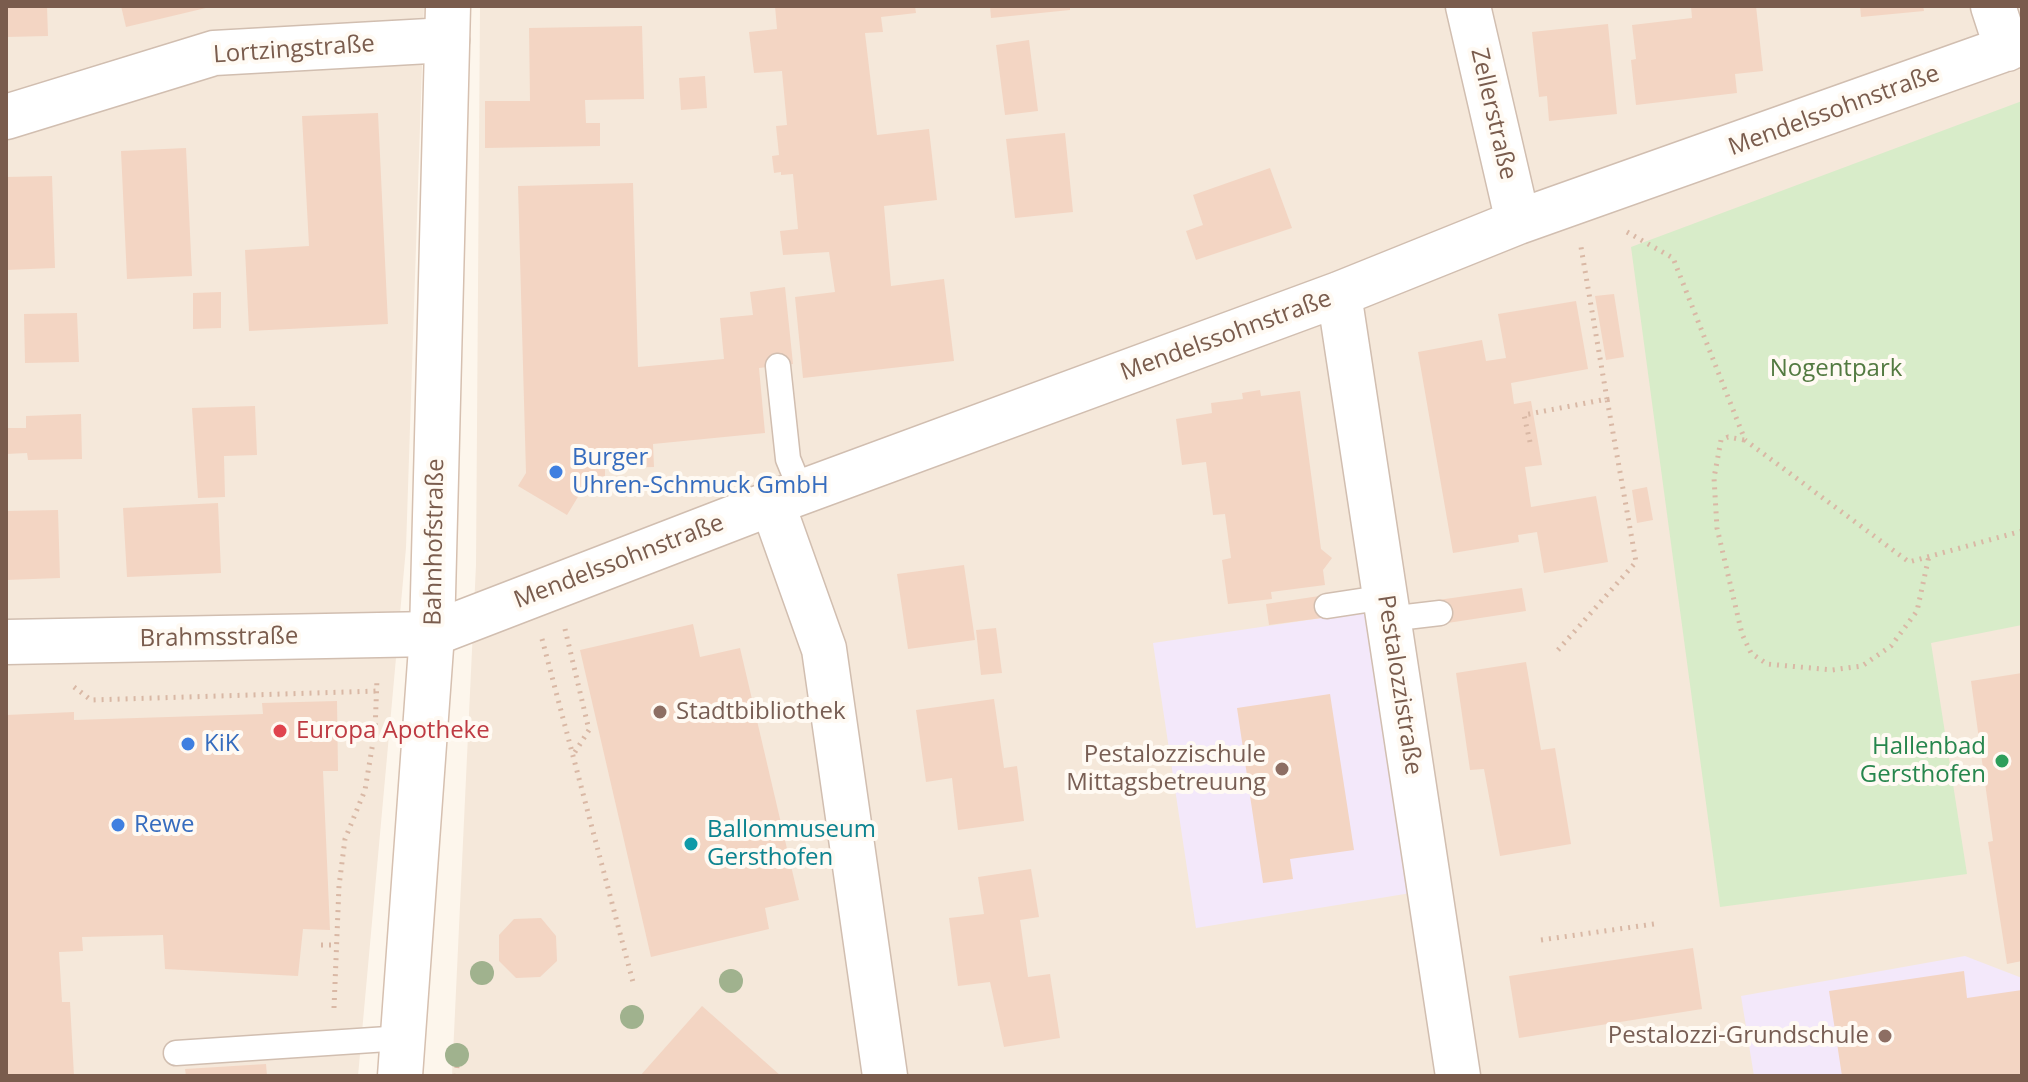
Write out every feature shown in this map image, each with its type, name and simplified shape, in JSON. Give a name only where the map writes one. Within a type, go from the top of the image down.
[{"type":"street","name":"Zellerstraße","points":[[1468,6],[1518,222]]},
{"type":"street","points":[[1993,6],[2015,46]]},
{"type":"street","name":"Lortzingstraße","points":[[6,117],[214,53],[448,23]]},
{"type":"street","name":"Bahnhofstraße","points":[[401,1057],[432,634],[448,23]]},
{"type":"street","name":"Mendelssohnstraße","points":[[432,634],[787,498],[1339,294],[1518,222],[2015,46]]},
{"type":"street","name":"Pestalozzistraße","points":[[1339,294],[1458,1076]]},
{"type":"street","points":[[787,498],[824,649],[885,1076]]},
{"type":"street","name":"Brahmsstraße","points":[[6,642],[432,634]]},
{"type":"lane","points":[[778,366],[788,459],[787,498]]},
{"type":"lane","points":[[1327,606],[1440,613]]},
{"type":"lane","points":[[176,1053],[333,1043],[401,1057]]},
{"type":"path","points":[[1558,650],[1636,562],[1573,203]]},
{"type":"path","points":[[1573,203],[1673,258],[1745,440]]},
{"type":"path","points":[[1530,442],[1524,415],[1607,399]]},
{"type":"path","points":[[1929,556],[1917,611],[1891,646],[1862,666],[1832,670],[1767,664],[1751,653],[1742,634],[1717,528],[1714,478],[1721,440],[1728,437],[1745,440],[1909,562],[1929,556],[2022,531]]},
{"type":"path","points":[[554,587],[589,730],[573,756]]},
{"type":"path","points":[[333,1043],[336,945],[345,839],[365,790],[375,730],[380,634]]},
{"type":"path","points":[[547,657],[634,986]]},
{"type":"path","points":[[72,685],[91,700],[428,691]]},
{"type":"path","points":[[1541,940],[1654,924]]},
{"type":"path","points":[[321,945],[336,945]]},
{"type":"path","points":[[456,1076],[459,1047]]},
{"type":"shaded area","points":[[6,6],[424,6],[406,548],[358,1076],[6,1076]]},
{"type":"shaded area","points":[[480,6],[2022,6],[2022,1076],[452,1076],[476,565]]},
{"type":"shaded area","name":"Pestalozzischule Mittagsbetreuung","points":[[1369,611],[1411,893],[1196,928],[1153,643]]},
{"type":"shaded area","name":"Pestalozzi-Grundschule","points":[[1965,956],[2022,978],[2022,1076],[1754,1076],[1741,996]]},
{"type":"green space","name":"Nogentpark","points":[[2022,101],[2022,625],[1931,643],[1967,874],[1720,907],[1631,247]]},
{"type":"building","points":[[6,6],[47,6],[48,36],[6,37]]},
{"type":"building","points":[[121,6],[210,6],[210,7],[126,27]]},
{"type":"building","points":[[775,6],[915,6],[916,13],[881,17],[883,32],[865,33],[877,135],[929,129],[937,200],[884,206],[891,286],[944,279],[954,361],[803,378],[795,297],[835,292],[829,252],[783,255],[780,231],[798,229],[793,174],[774,173],[772,156],[779,155],[776,126],[787,125],[782,71],[754,73],[749,32],[777,29]]},
{"type":"building","points":[[990,6],[1070,6],[1070,10],[991,18]]},
{"type":"building","points":[[1691,6],[1756,6],[1763,71],[1735,74],[1737,93],[1636,105],[1631,60],[1636,59],[1632,25],[1692,18]]},
{"type":"building","points":[[1860,6],[1923,6],[1924,11],[1861,17]]},
{"type":"building","points":[[1608,24],[1617,114],[1549,121],[1547,96],[1539,97],[1532,32]]},
{"type":"building","points":[[642,26],[644,99],[585,100],[586,123],[600,123],[600,146],[485,148],[485,101],[530,101],[529,28]]},
{"type":"building","points":[[1029,40],[1038,111],[1005,115],[996,45]]},
{"type":"building","points":[[705,76],[707,108],[681,110],[679,78]]},
{"type":"building","points":[[378,113],[388,324],[249,331],[245,250],[309,246],[302,116]]},
{"type":"building","points":[[1065,133],[1073,212],[1015,218],[1006,139]]},
{"type":"building","points":[[186,148],[192,276],[127,279],[121,151]]},
{"type":"building","points":[[1270,168],[1292,228],[1196,260],[1186,231],[1203,225],[1193,195]]},
{"type":"building","points":[[52,176],[55,268],[6,270],[6,177]]},
{"type":"building","points":[[633,183],[638,367],[724,359],[720,318],[753,315],[750,292],[785,287],[793,364],[759,368],[765,433],[653,444],[654,467],[605,468],[605,476],[590,477],[567,515],[518,486],[526,473],[518,186]]},
{"type":"building","points":[[221,292],[221,328],[193,329],[193,293]]},
{"type":"building","points":[[1614,294],[1624,357],[1606,360],[1595,296]]},
{"type":"building","points":[[1576,301],[1588,369],[1511,383],[1514,404],[1531,401],[1542,465],[1525,467],[1531,507],[1596,496],[1608,562],[1544,573],[1537,532],[1518,535],[1519,542],[1453,553],[1418,352],[1482,340],[1486,361],[1506,358],[1498,314]]},
{"type":"building","points":[[77,313],[79,362],[25,363],[24,314]]},
{"type":"building","points":[[1260,390],[1261,396],[1300,391],[1321,549],[1332,558],[1323,570],[1325,585],[1271,592],[1272,599],[1228,604],[1222,560],[1231,558],[1225,514],[1213,515],[1206,462],[1182,465],[1176,419],[1212,413],[1211,403],[1243,399],[1242,393]]},
{"type":"building","points":[[255,406],[257,455],[224,456],[225,497],[198,498],[192,408]]},
{"type":"building","points":[[81,414],[82,459],[28,460],[27,453],[6,454],[6,428],[26,428],[26,416]]},
{"type":"building","points":[[1647,487],[1653,520],[1637,523],[1632,490]]},
{"type":"building","points":[[218,503],[221,573],[127,577],[123,508]]},
{"type":"building","points":[[58,510],[60,578],[6,580],[6,511]]},
{"type":"building","points":[[964,565],[975,640],[908,649],[897,574]]},
{"type":"building","points":[[1522,588],[1526,611],[1441,624],[1438,600]]},
{"type":"building","points":[[1326,595],[1329,617],[1269,625],[1266,604]]},
{"type":"building","points":[[693,624],[700,657],[740,648],[799,900],[765,908],[769,929],[651,957],[580,650]]},
{"type":"building","points":[[996,628],[1002,673],[981,675],[976,630]]},
{"type":"building","points":[[1526,662],[1541,750],[1555,748],[1571,844],[1500,856],[1484,769],[1470,770],[1456,673]]},
{"type":"building","name":"Hallenbad Gersthofen","points":[[2022,673],[2022,961],[2007,964],[1988,842],[1993,841],[1971,681]]},
{"type":"building","points":[[1330,694],[1354,850],[1290,859],[1293,879],[1263,883],[1237,708]]},
{"type":"building","points":[[994,699],[1004,768],[1017,766],[1024,821],[958,830],[952,778],[926,782],[916,710]]},
{"type":"building","points":[[337,701],[338,771],[323,771],[330,930],[303,929],[298,976],[165,969],[163,935],[82,937],[83,951],[59,952],[62,1002],[70,1002],[74,1076],[6,1076],[6,715],[74,712],[74,720],[263,714],[262,703]]},
{"type":"building","points":[[1031,869],[1039,917],[1020,920],[1028,977],[1050,974],[1060,1038],[1004,1047],[990,982],[958,986],[949,918],[984,914],[978,877]]},
{"type":"building","points":[[541,918],[556,936],[557,961],[540,977],[516,978],[499,961],[499,935],[514,919]]},
{"type":"building","points":[[1693,948],[1702,1009],[1519,1038],[1509,976]]},
{"type":"building","name":"Pestalozzi-Grundschule","points":[[1964,971],[1967,998],[2022,990],[2022,1076],[1842,1076],[1829,991]]},
{"type":"building","points":[[702,1006],[781,1076],[640,1076]]},
{"type":"building","points":[[266,1064],[267,1076],[186,1076],[185,1069]]},
{"type":"place","name":"Burger Uhren-Schmuck GmbH","points":[[556,472]]},
{"type":"place","name":"Stadtbibliothek","points":[[660,712]]},
{"type":"place","name":"Europa Apotheke","points":[[280,731]]},
{"type":"place","name":"KiK","points":[[188,744]]},
{"type":"place","name":"Hallenbad Gersthofen","points":[[2002,761]]},
{"type":"place","name":"Pestalozzischule Mittagsbetreuung","points":[[1282,769]]},
{"type":"place","name":"Rewe","points":[[118,825]]},
{"type":"place","name":"Ballonmuseum Gersthofen","points":[[691,844]]},
{"type":"place","name":"Pestalozzi-Grundschule","points":[[1885,1036]]}]
